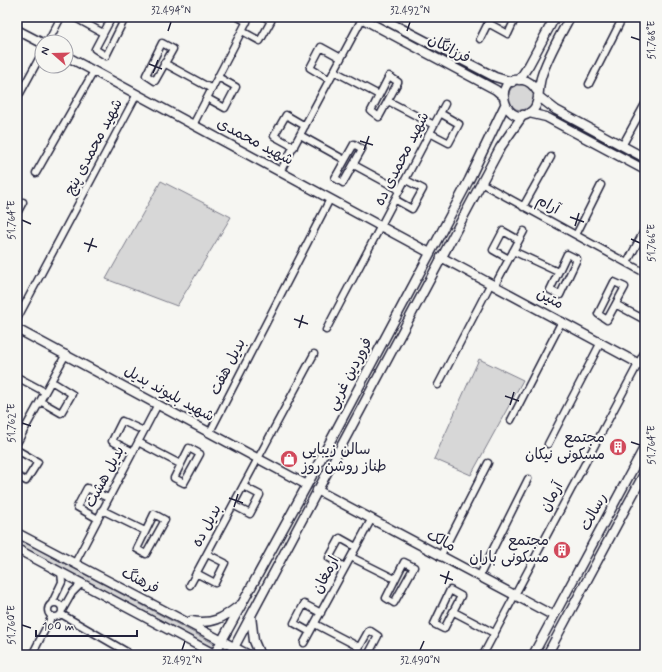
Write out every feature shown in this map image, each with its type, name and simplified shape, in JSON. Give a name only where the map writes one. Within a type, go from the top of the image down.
[{"type":"street","points":[[74,17],[103,33]]},
{"type":"street","points":[[112,17],[95,49],[106,56],[124,22],[115,17]]},
{"type":"street","points":[[193,125],[248,19],[238,17]]},
{"type":"street","points":[[242,31],[260,41],[271,21],[265,17]]},
{"type":"street","name":"فرزانگان","points":[[379,17],[495,76],[516,81]]},
{"type":"street","points":[[480,39],[490,20],[508,34],[516,17]]},
{"type":"street","points":[[555,17],[529,65],[516,81],[505,91],[504,101],[513,113],[546,117],[645,170]]},
{"type":"street","points":[[526,114],[536,106],[542,72],[570,17]]},
{"type":"street","points":[[589,84],[623,17]]},
{"type":"street","points":[[51,34],[58,18]]},
{"type":"street","points":[[280,172],[330,80],[360,18]]},
{"type":"street","name":"فرزانگان","points":[[360,18],[496,90],[504,101]]},
{"type":"street","points":[[17,30],[34,39]]},
{"type":"street","points":[[162,43],[174,49],[164,64],[155,81],[146,75],[162,43]]},
{"type":"street","points":[[330,80],[310,68],[321,47],[341,58]]},
{"type":"street","name":"شهید محمدی","points":[[74,60],[430,253]]},
{"type":"street","points":[[164,64],[212,89]]},
{"type":"street","points":[[17,99],[34,67]]},
{"type":"street","points":[[36,173],[94,71]]},
{"type":"street","points":[[334,72],[379,95]]},
{"type":"street","points":[[390,76],[398,82],[378,117],[370,112],[379,95],[390,76]]},
{"type":"street","points":[[207,98],[225,108],[236,87],[218,77]]},
{"type":"street","points":[[516,81],[530,82],[538,94],[556,110],[645,158]]},
{"type":"street","name":"شهید محمدی پنج","points":[[17,319],[137,94]]},
{"type":"street","points":[[388,101],[434,125]]},
{"type":"street","name":"فروردین غربی","points":[[215,655],[308,485],[469,180],[504,101]]},
{"type":"street","name":"شهید محمدی ده","points":[[326,330],[382,227],[445,104]]},
{"type":"street","points":[[622,146],[645,104]]},
{"type":"street","points":[[430,133],[449,144],[459,124],[440,113]]},
{"type":"street","name":"فروردین غربی","points":[[230,655],[500,148],[526,114]]},
{"type":"street","points":[[294,147],[274,136],[286,115],[305,126]]},
{"type":"street","points":[[300,135],[345,160]]},
{"type":"street","points":[[354,144],[362,149],[343,183],[335,178],[345,160],[354,144]]},
{"type":"street","points":[[523,207],[550,157]]},
{"type":"street","points":[[354,164],[400,190]]},
{"type":"street","points":[[396,200],[412,209],[423,189],[406,180]]},
{"type":"street","name":"آرام","points":[[481,183],[645,273]]},
{"type":"street","points":[[576,235],[601,185]]},
{"type":"street","name":"بدیل هفت","points":[[210,432],[330,199]]},
{"type":"street","points":[[17,214],[23,202]]},
{"type":"street","points":[[627,263],[645,230]]},
{"type":"street","points":[[509,259],[493,250],[503,231],[519,240]]},
{"type":"street","points":[[438,384],[524,231]]},
{"type":"street","points":[[513,251],[558,272]]},
{"type":"street","points":[[567,254],[577,259],[560,295],[550,290],[558,272],[567,254]]},
{"type":"street","name":"متین","points":[[441,257],[642,365]]},
{"type":"street","points":[[614,282],[626,287],[617,305],[607,320],[598,314],[614,282]]},
{"type":"street","points":[[617,305],[645,320]]},
{"type":"street","points":[[511,420],[562,322]]},
{"type":"street","name":"شهید بلیوند بدیل","points":[[17,329],[308,485]]},
{"type":"street","points":[[548,444],[601,342]]},
{"type":"street","name":"آرمان","points":[[483,655],[642,365],[645,351]]},
{"type":"street","points":[[17,443],[66,354]]},
{"type":"street","name":"بدیل ده","points":[[190,585],[314,354]]},
{"type":"street","points":[[17,377],[45,392]]},
{"type":"street","points":[[40,401],[61,413],[72,394],[51,381]]},
{"type":"street","name":"بدیل هشت","points":[[75,563],[158,404]]},
{"type":"street","points":[[133,452],[112,441],[122,421],[144,432]]},
{"type":"street","points":[[138,442],[180,464]]},
{"type":"street","name":"رسالت","points":[[533,655],[645,446]]},
{"type":"street","points":[[189,448],[200,454],[184,483],[174,478],[180,464],[189,448]]},
{"type":"street","points":[[17,450],[38,462],[26,481],[17,476]]},
{"type":"street","points":[[440,557],[488,463]]},
{"type":"street","name":"رسالت","points":[[547,655],[645,472]]},
{"type":"street","points":[[479,577],[528,479]]},
{"type":"street","points":[[233,505],[250,514],[260,495],[243,486]]},
{"type":"street","points":[[98,519],[77,507],[87,488],[108,498]]},
{"type":"street","name":"مالک","points":[[317,490],[440,557],[554,616]]},
{"type":"street","points":[[102,510],[145,531]]},
{"type":"street","points":[[154,514],[165,520],[146,554],[137,549],[145,531],[154,514]]},
{"type":"street","name":"ارمغان","points":[[304,644],[371,520]]},
{"type":"street","name":"فرهنگ","points":[[17,533],[249,655]]},
{"type":"street","points":[[345,567],[329,558],[340,538],[356,547]]},
{"type":"street","name":"فرهنگ","points":[[17,549],[215,655]]},
{"type":"street","points":[[196,573],[215,583],[226,563],[207,554]]},
{"type":"street","points":[[351,557],[395,579]]},
{"type":"street","points":[[404,562],[414,567],[394,603],[386,598],[395,579],[404,562]]},
{"type":"street","points":[[61,572],[62,582],[48,609],[49,614],[52,616],[57,617],[62,612],[72,593],[82,583]]},
{"type":"street","points":[[450,590],[462,596],[454,612],[444,629],[434,624],[450,590]]},
{"type":"street","points":[[185,620],[205,623],[216,620],[228,614],[244,602]]},
{"type":"street","points":[[52,603],[59,603],[62,612],[126,652],[128,655]]},
{"type":"street","points":[[310,632],[294,623],[304,604],[321,613]]},
{"type":"street","points":[[454,612],[494,633]]},
{"type":"street","points":[[251,615],[254,641],[260,655]]},
{"type":"street","points":[[32,655],[52,616]]},
{"type":"street","points":[[315,624],[359,647]]},
{"type":"street","points":[[355,655],[369,630],[378,636],[368,655]]},
{"type":"shaded area","points":[[521,84],[530,88],[534,97],[530,106],[521,110],[512,106],[508,97],[512,88]]},
{"type":"shaded area","points":[[161,181],[231,217],[177,306],[106,279]]},
{"type":"shaded area","points":[[479,359],[523,380],[471,475],[434,459]]},
{"type":"shaded area","points":[[17,538],[213,643],[214,646],[211,647],[17,544]]},
{"type":"place","name":"مجتمع مسکونی نیکان","points":[[618,447]]},
{"type":"place","name":"سالن زیبایی طناز روشن روز","points":[[289,459]]},
{"type":"place","name":"مجتمع مسکونی باران","points":[[562,550]]}]
